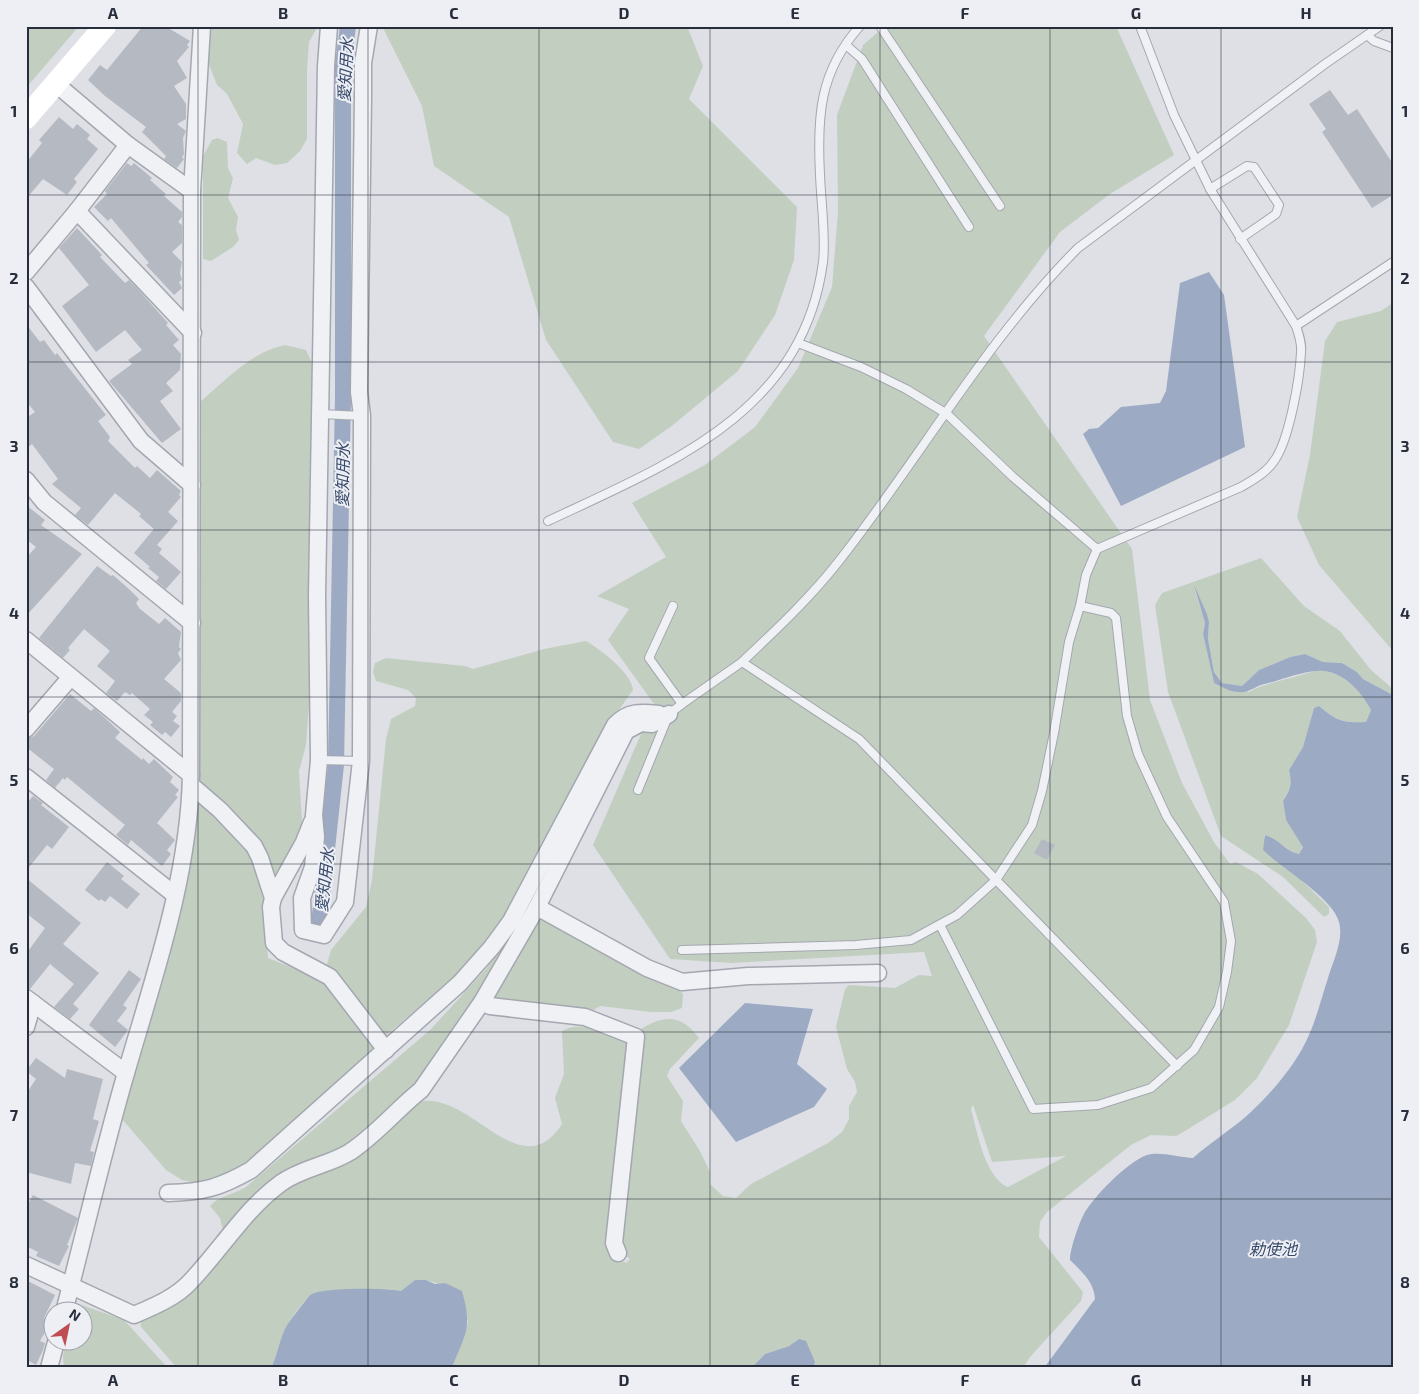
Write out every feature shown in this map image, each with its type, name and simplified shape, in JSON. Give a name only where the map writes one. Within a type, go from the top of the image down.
[{"type":"street","points":[[26,118],[105,26]]},
{"type":"street","points":[[66,1302],[126,1073],[156,978],[189,828],[192,623],[192,191],[202,26]]},
{"type":"street","points":[[329,26],[326,66],[324,414],[317,596],[320,760],[314,815],[316,837],[314,867],[302,898],[303,930],[324,935],[346,902],[360,761],[362,416],[359,392],[363,63],[369,26]]},
{"type":"street","points":[[56,83],[128,145],[192,191]]},
{"type":"street","points":[[26,272],[77,211],[128,145]]},
{"type":"street","points":[[77,211],[193,333]]},
{"type":"street","points":[[26,287],[141,441],[192,485]]},
{"type":"street","points":[[26,480],[44,502],[192,623]]},
{"type":"street","points":[[26,640],[191,780],[220,810],[254,846],[260,858],[273,898]]},
{"type":"street","points":[[26,729],[70,678]]},
{"type":"street","points":[[26,1265],[71,1284],[134,1315],[161,1303],[188,1284],[256,1204],[282,1182],[350,1152],[393,1118],[408,1100],[421,1090],[482,1002],[537,906],[626,731],[641,724],[652,724],[675,709]]},
{"type":"street","points":[[168,1193],[198,1192],[224,1185],[251,1170],[460,983],[492,947],[511,921],[615,725],[622,718],[635,712],[675,709]]},
{"type":"street","points":[[26,777],[175,896]]},
{"type":"street","points":[[314,815],[304,842],[273,898],[271,907],[274,943],[283,952],[330,976],[386,1050]]},
{"type":"street","points":[[537,906],[647,968],[682,982],[748,976],[878,973]]},
{"type":"street","points":[[26,1027],[30,1001],[126,1073]]},
{"type":"street","points":[[482,1002],[490,1006],[585,1017],[636,1037],[614,1243],[618,1253]]},
{"type":"street","points":[[49,1368],[53,1352]]},
{"type":"lane","points":[[548,521],[670,462],[714,436],[760,396],[791,356],[812,315],[823,261],[819,112],[829,73],[860,26]]},
{"type":"lane","points":[[880,26],[1000,206]]},
{"type":"lane","points":[[682,950],[856,945],[911,940],[961,911],[996,880],[1027,833],[1034,817],[1054,733],[1069,642],[1080,606],[1086,575],[1097,549],[1241,487],[1258,477],[1274,462],[1284,444],[1295,398],[1301,352],[1296,326],[1210,189],[1174,115],[1140,26]]},
{"type":"lane","points":[[638,790],[675,709],[742,662],[771,635],[838,562],[947,414],[1009,325],[1044,281],[1078,248],[1380,26]]},
{"type":"lane","points":[[1367,35],[1374,41],[1393,48]]},
{"type":"lane","points":[[846,45],[862,59],[969,227]]},
{"type":"lane","points":[[1210,189],[1247,166],[1254,167],[1279,205],[1276,214],[1240,239]]},
{"type":"lane","points":[[1296,326],[1393,262]]},
{"type":"lane","points":[[798,343],[861,367],[906,389],[947,414],[1013,477],[1097,549]]},
{"type":"lane","points":[[324,414],[362,416]]},
{"type":"lane","points":[[673,606],[650,658],[675,709]]},
{"type":"lane","points":[[940,924],[1033,1108],[1098,1105],[1151,1088],[1194,1050],[1219,1007],[1231,941],[1224,902],[1167,817],[1140,762],[1126,716],[1116,618],[1111,613],[1080,606]]},
{"type":"lane","points":[[742,662],[859,739],[1177,1066]]},
{"type":"lane","points":[[320,760],[360,761]]},
{"type":"green space","points":[[26,26],[79,26],[26,88]]},
{"type":"green space","points":[[209,26],[318,26],[309,42],[307,139],[300,151],[287,163],[275,165],[256,158],[247,164],[237,153],[243,124],[227,94],[217,85],[208,62]]},
{"type":"green space","points":[[382,26],[687,26],[703,66],[689,99],[797,207],[794,260],[775,315],[738,371],[673,425],[639,449],[613,442],[546,340],[509,217],[434,166],[422,106]]},
{"type":"green space","points":[[885,26],[1116,26],[1174,155],[1110,194],[1060,232],[984,336],[1132,549],[1150,700],[1182,783],[1214,842],[1230,864],[1236,862],[1258,874],[1306,918],[1315,930],[1317,942],[1289,1025],[1257,1078],[1235,1100],[1176,1136],[1151,1135],[1131,1145],[1047,1212],[1040,1222],[1039,1237],[1083,1292],[1081,1301],[1030,1357],[1023,1368],[813,1368],[815,1362],[799,1339],[789,1346],[765,1354],[751,1368],[452,1368],[468,1322],[462,1291],[426,1280],[415,1280],[401,1291],[355,1289],[328,1291],[310,1295],[287,1325],[271,1368],[177,1368],[141,1327],[140,1320],[255,1218],[272,1199],[423,1101],[442,1103],[461,1111],[514,1143],[530,1146],[546,1141],[562,1124],[555,1098],[564,1074],[562,1031],[570,1028],[588,1027],[607,1032],[632,1044],[614,1255],[626,1263],[630,1259],[622,1253],[617,1242],[641,1029],[658,1021],[673,1019],[680,1021],[693,1030],[699,1038],[670,1069],[667,1076],[683,1101],[681,1121],[700,1151],[710,1172],[710,1184],[723,1196],[736,1198],[751,1184],[828,1143],[842,1132],[849,1119],[849,1106],[857,1092],[855,1082],[847,1069],[836,1027],[845,989],[849,985],[895,988],[919,975],[932,976],[924,952],[732,963],[670,959],[593,845],[654,704],[608,640],[629,609],[597,596],[666,557],[632,503],[705,465],[755,427],[798,368],[832,287],[838,212],[837,115],[863,45]],"holes":[[[973,1105],[992,1162],[1066,1156],[1008,1187],[993,1174],[983,1153],[971,1109]]]},
{"type":"green space","points":[[217,138],[227,142],[228,168],[233,178],[228,198],[238,217],[236,230],[239,240],[233,247],[211,261],[203,259],[203,156],[212,140]]},
{"type":"green space","points":[[1393,303],[1393,651],[1319,565],[1297,517],[1310,455],[1325,341],[1337,322],[1381,311]]},
{"type":"green space","points":[[285,345],[306,350],[316,372],[312,665],[306,745],[299,771],[301,833],[273,888],[269,872],[197,785],[200,402],[250,360]]},
{"type":"green space","points":[[1261,558],[1304,606],[1340,631],[1371,670],[1393,689],[1393,695],[1363,679],[1357,672],[1342,663],[1323,662],[1305,654],[1290,657],[1259,670],[1242,686],[1222,683],[1214,672],[1208,639],[1209,622],[1207,614],[1195,590],[1205,623],[1203,634],[1214,683],[1249,692],[1286,679],[1316,671],[1325,671],[1342,677],[1349,682],[1362,695],[1371,710],[1366,722],[1351,722],[1335,718],[1319,706],[1314,708],[1303,747],[1289,770],[1290,786],[1283,801],[1286,820],[1303,846],[1299,854],[1273,838],[1264,835],[1270,856],[1294,873],[1329,907],[1329,914],[1324,917],[1283,877],[1221,836],[1168,692],[1155,605],[1162,593]]},
{"type":"green space","points":[[586,641],[621,669],[631,683],[633,690],[602,734],[504,919],[470,963],[384,1037],[327,964],[331,950],[366,907],[372,880],[386,739],[391,719],[415,706],[416,698],[408,690],[376,681],[373,672],[375,663],[386,658],[465,666],[473,669],[544,649]]},
{"type":"green space","points":[[197,795],[247,844],[261,872],[260,888],[265,906],[268,958],[316,977],[329,986],[374,1045],[371,1053],[333,1088],[243,1165],[217,1179],[196,1183],[182,1180],[166,1170],[122,1119],[165,961]]},
{"type":"green space","points":[[526,906],[532,907],[445,1051],[387,1116],[223,1231],[220,1218],[210,1206],[222,1197],[246,1187],[430,1030],[487,968]]},
{"type":"green space","points":[[549,917],[677,987],[683,994],[682,1008],[671,1012],[651,1012],[600,1006],[589,1013],[492,1000],[536,918]]},
{"type":"green space","points":[[92,1309],[124,1320],[168,1368],[64,1368],[64,1352],[92,1352]]},
{"type":"water","points":[[1209,272],[1224,295],[1245,447],[1121,506],[1083,434],[1089,429],[1098,428],[1121,407],[1160,403],[1166,391],[1180,283]]},
{"type":"water","name":"勅使池","points":[[1194,585],[1209,622],[1208,639],[1214,672],[1222,683],[1242,686],[1259,670],[1290,657],[1305,654],[1323,662],[1342,663],[1357,672],[1363,679],[1393,695],[1393,1368],[1044,1368],[1095,1299],[1090,1282],[1070,1260],[1077,1231],[1087,1209],[1111,1181],[1139,1159],[1152,1154],[1193,1158],[1252,1111],[1284,1076],[1304,1045],[1317,1014],[1339,943],[1340,929],[1335,913],[1317,893],[1263,850],[1265,835],[1299,854],[1303,847],[1286,820],[1283,801],[1290,786],[1289,770],[1303,747],[1314,708],[1319,706],[1335,718],[1351,722],[1366,722],[1371,710],[1356,689],[1342,677],[1326,671],[1303,673],[1242,692],[1229,690],[1214,683],[1203,634],[1205,623]]},
{"type":"water","points":[[745,1003],[813,1009],[797,1064],[827,1089],[814,1107],[736,1142],[679,1068]]},
{"type":"water","points":[[415,1280],[426,1280],[435,1284],[445,1283],[462,1291],[467,1315],[466,1331],[452,1368],[271,1368],[287,1325],[310,1295],[317,1292],[340,1289],[401,1291]]},
{"type":"water","points":[[799,1339],[806,1341],[815,1362],[813,1368],[751,1368],[765,1354],[789,1346]]},
{"type":"building","points":[[143,26],[165,26],[190,41],[187,45],[189,47],[177,61],[187,78],[174,86],[186,104],[186,119],[177,124],[186,131],[183,138],[184,154],[182,157],[184,159],[177,168],[164,159],[166,156],[142,132],[146,127],[105,96],[88,80],[100,65],[107,70]]},
{"type":"building","points":[[1330,90],[1348,115],[1357,109],[1393,164],[1393,195],[1372,208],[1322,132],[1326,129],[1309,104]]},
{"type":"building","points":[[59,117],[73,129],[77,124],[90,135],[87,139],[98,149],[74,179],[77,182],[67,195],[43,179],[26,199],[26,163],[42,143],[39,140]]},
{"type":"building","points":[[127,163],[131,166],[134,163],[152,178],[150,180],[166,194],[164,196],[182,212],[182,217],[178,222],[182,225],[182,243],[172,252],[182,262],[180,273],[182,280],[179,282],[182,288],[174,295],[146,265],[149,263],[111,218],[108,221],[94,207],[107,194],[105,191]]},
{"type":"building","points":[[77,228],[102,255],[100,257],[125,283],[129,280],[136,287],[168,323],[166,325],[179,340],[173,345],[181,354],[180,370],[166,383],[173,391],[160,401],[181,429],[162,443],[109,381],[132,364],[128,360],[142,350],[125,330],[96,352],[62,306],[89,285],[59,248]]},
{"type":"building","points":[[26,324],[40,342],[44,340],[55,355],[57,353],[106,415],[98,421],[110,437],[108,441],[135,468],[137,466],[150,478],[157,470],[181,491],[179,495],[181,497],[168,512],[178,521],[157,545],[162,549],[159,553],[181,572],[166,589],[156,581],[159,577],[134,553],[154,529],[139,516],[141,514],[115,493],[88,525],[75,515],[81,508],[52,484],[58,479],[32,444],[26,449],[26,418],[35,412],[26,401]]},
{"type":"building","points":[[26,505],[45,520],[41,525],[82,554],[26,616],[26,558],[36,547],[26,539]]},
{"type":"building","points":[[97,566],[111,576],[113,575],[130,590],[139,599],[136,603],[140,609],[159,624],[165,618],[181,632],[179,647],[181,649],[178,653],[181,660],[164,679],[181,693],[181,701],[172,712],[177,716],[173,721],[180,726],[171,737],[165,732],[162,735],[150,725],[153,722],[144,715],[150,709],[132,693],[130,695],[125,692],[117,701],[106,693],[115,681],[97,666],[110,651],[84,629],[68,648],[70,650],[63,658],[39,638]]},
{"type":"building","points":[[70,694],[91,711],[94,708],[104,717],[120,732],[115,738],[142,760],[143,758],[149,764],[154,759],[173,777],[170,782],[179,790],[175,795],[178,797],[157,823],[175,840],[167,850],[171,854],[162,866],[131,840],[128,845],[116,835],[125,825],[67,777],[65,780],[63,778],[55,788],[46,780],[54,769],[26,747],[26,739],[34,736]]},
{"type":"building","points":[[33,796],[43,803],[41,805],[69,827],[52,849],[47,845],[26,871],[26,804]]},
{"type":"building","points":[[1042,839],[1055,845],[1047,860],[1034,853]]},
{"type":"building","points":[[107,862],[124,876],[121,879],[140,894],[127,909],[110,896],[105,902],[101,899],[99,901],[85,890]]},
{"type":"building","points":[[26,878],[81,923],[63,944],[99,973],[73,1004],[79,1009],[70,1019],[54,1007],[74,984],[50,964],[30,989],[26,988],[26,954],[45,928],[26,913]]},
{"type":"building","points":[[129,970],[141,979],[123,1005],[127,1008],[117,1021],[128,1030],[115,1047],[89,1025]]},
{"type":"building","points":[[36,1058],[65,1078],[67,1069],[103,1079],[93,1119],[99,1121],[90,1151],[94,1152],[91,1166],[75,1163],[71,1184],[26,1172],[26,1094],[36,1079],[26,1071]]},
{"type":"building","points":[[33,1195],[78,1218],[67,1245],[69,1246],[59,1266],[36,1256],[38,1252],[26,1246],[26,1207]]},
{"type":"building","points":[[26,1280],[55,1295],[52,1302],[42,1302],[42,1337],[40,1341],[42,1342],[42,1352],[36,1365],[29,1361],[26,1367]]},
{"type":"waterway","name":"愛知用水","points":[[319,924],[336,765],[343,396],[343,65],[348,26]]}]
